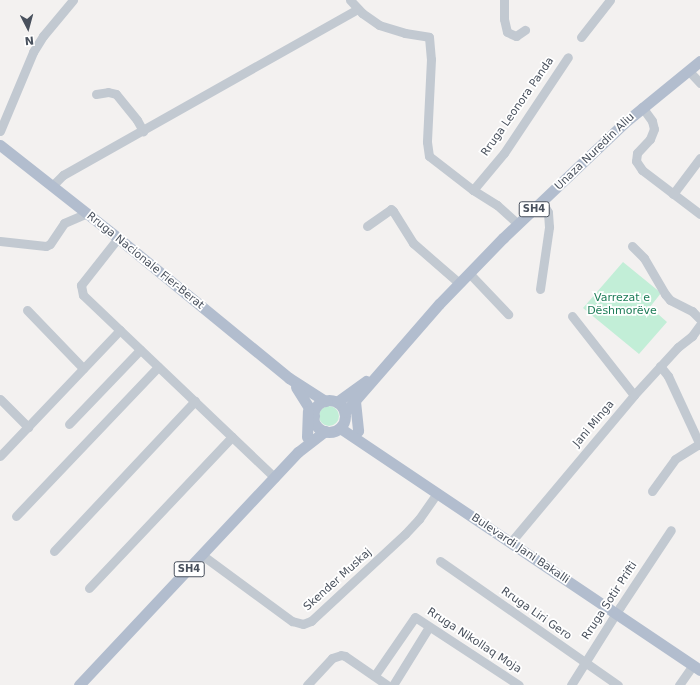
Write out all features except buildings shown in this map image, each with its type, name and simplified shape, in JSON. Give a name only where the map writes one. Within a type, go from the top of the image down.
[{"type":"main road","name":"Unaza Nuredin Aliu","points":[[343,420],[355,401],[379,371],[459,283],[518,224],[642,107],[700,61]]},
{"type":"main road","name":"Rruga Nacionale Fier-Berat","points":[[0,145],[118,238],[289,378],[325,401]]},
{"type":"main road","name":"Unaza Nuredin Aliu","points":[[337,402],[379,371]]},
{"type":"main road","name":"Rruga Nacionale Fier-Berat","points":[[289,378],[306,401],[314,418]]},
{"type":"main road","points":[[306,401],[308,415],[307,437]]},
{"type":"main road","points":[[325,401],[337,402],[343,420]]},
{"type":"main road","name":"SH4","points":[[79,685],[298,452],[307,437],[317,407],[325,401]]},
{"type":"main road","points":[[355,401],[358,431]]},
{"type":"main road","points":[[314,418],[319,428],[325,431]]},
{"type":"main road","name":"SH4","points":[[298,452],[325,431],[334,431],[343,420]]},
{"type":"main road","name":"Bulevardi Jani Bakalli","points":[[343,420],[437,493],[513,540]]},
{"type":"main road","name":"Bulevardi Jani Bakalli","points":[[343,420],[513,540],[698,665]]},
{"type":"street","points":[[0,131],[33,52],[43,36],[73,0]]},
{"type":"street","points":[[350,0],[358,9],[379,25],[405,33],[429,36],[430,51],[427,142],[429,156],[473,190],[497,205],[518,224]]},
{"type":"street","points":[[504,0],[504,19],[507,32],[516,36],[526,30]]},
{"type":"street","points":[[581,36],[610,0]]},
{"type":"street","points":[[52,186],[63,175],[358,9]]},
{"type":"street","name":"Rruga Leonora Panda","points":[[473,190],[504,153],[568,57]]},
{"type":"street","points":[[688,70],[700,83]]},
{"type":"street","points":[[96,94],[108,92],[116,94],[137,120],[143,131]]},
{"type":"street","points":[[642,107],[652,121],[654,130],[650,139],[637,153],[636,161],[642,170],[700,214]]},
{"type":"street","points":[[673,194],[700,158]]},
{"type":"street","points":[[540,289],[550,227],[548,212],[542,202]]},
{"type":"street","points":[[367,226],[391,209],[420,252],[459,283]]},
{"type":"street","points":[[0,241],[46,246],[50,244],[64,222],[87,214]]},
{"type":"street","points":[[118,238],[82,282],[80,289],[88,301],[275,478]]},
{"type":"street","points":[[632,246],[644,258],[668,297],[692,311],[700,319]]},
{"type":"street","points":[[469,273],[508,314]]},
{"type":"street","points":[[27,310],[83,368]]},
{"type":"street","points":[[572,316],[634,395]]},
{"type":"street","name":"Jani Minga","points":[[513,540],[660,366],[678,347],[696,338],[700,326]]},
{"type":"street","points":[[0,456],[120,330]]},
{"type":"street","points":[[69,424],[140,350]]},
{"type":"street","points":[[652,491],[675,459],[700,445],[668,376],[660,366]]},
{"type":"street","points":[[16,516],[158,367]]},
{"type":"street","points":[[0,399],[28,427]]},
{"type":"street","points":[[54,551],[195,401]]},
{"type":"street","points":[[89,588],[232,437]]},
{"type":"street","name":"Skender Muskaj","points":[[202,555],[292,621],[303,624],[311,621],[405,534],[418,520],[437,493]]},
{"type":"street","name":"Rruga Sotir Prifti","points":[[571,685],[671,530]]},
{"type":"street","name":"Rruga Liri Gero","points":[[440,561],[618,685]]},
{"type":"street","name":"Rruga Nikollaq Moja","points":[[375,679],[415,617],[518,685]]},
{"type":"street","points":[[393,685],[429,627]]},
{"type":"street","points":[[307,685],[332,658],[341,655],[345,656],[375,679],[387,685]]},
{"type":"street","points":[[679,685],[698,665]]},
{"type":"green space","name":"Varrezat e Dëshmorëve","points":[[623,262],[661,293],[650,307],[667,322],[639,354],[583,308]]},
{"type":"green space","points":[[329,406],[336,409],[339,416],[336,423],[329,426],[322,423],[319,416],[322,409]]}]
